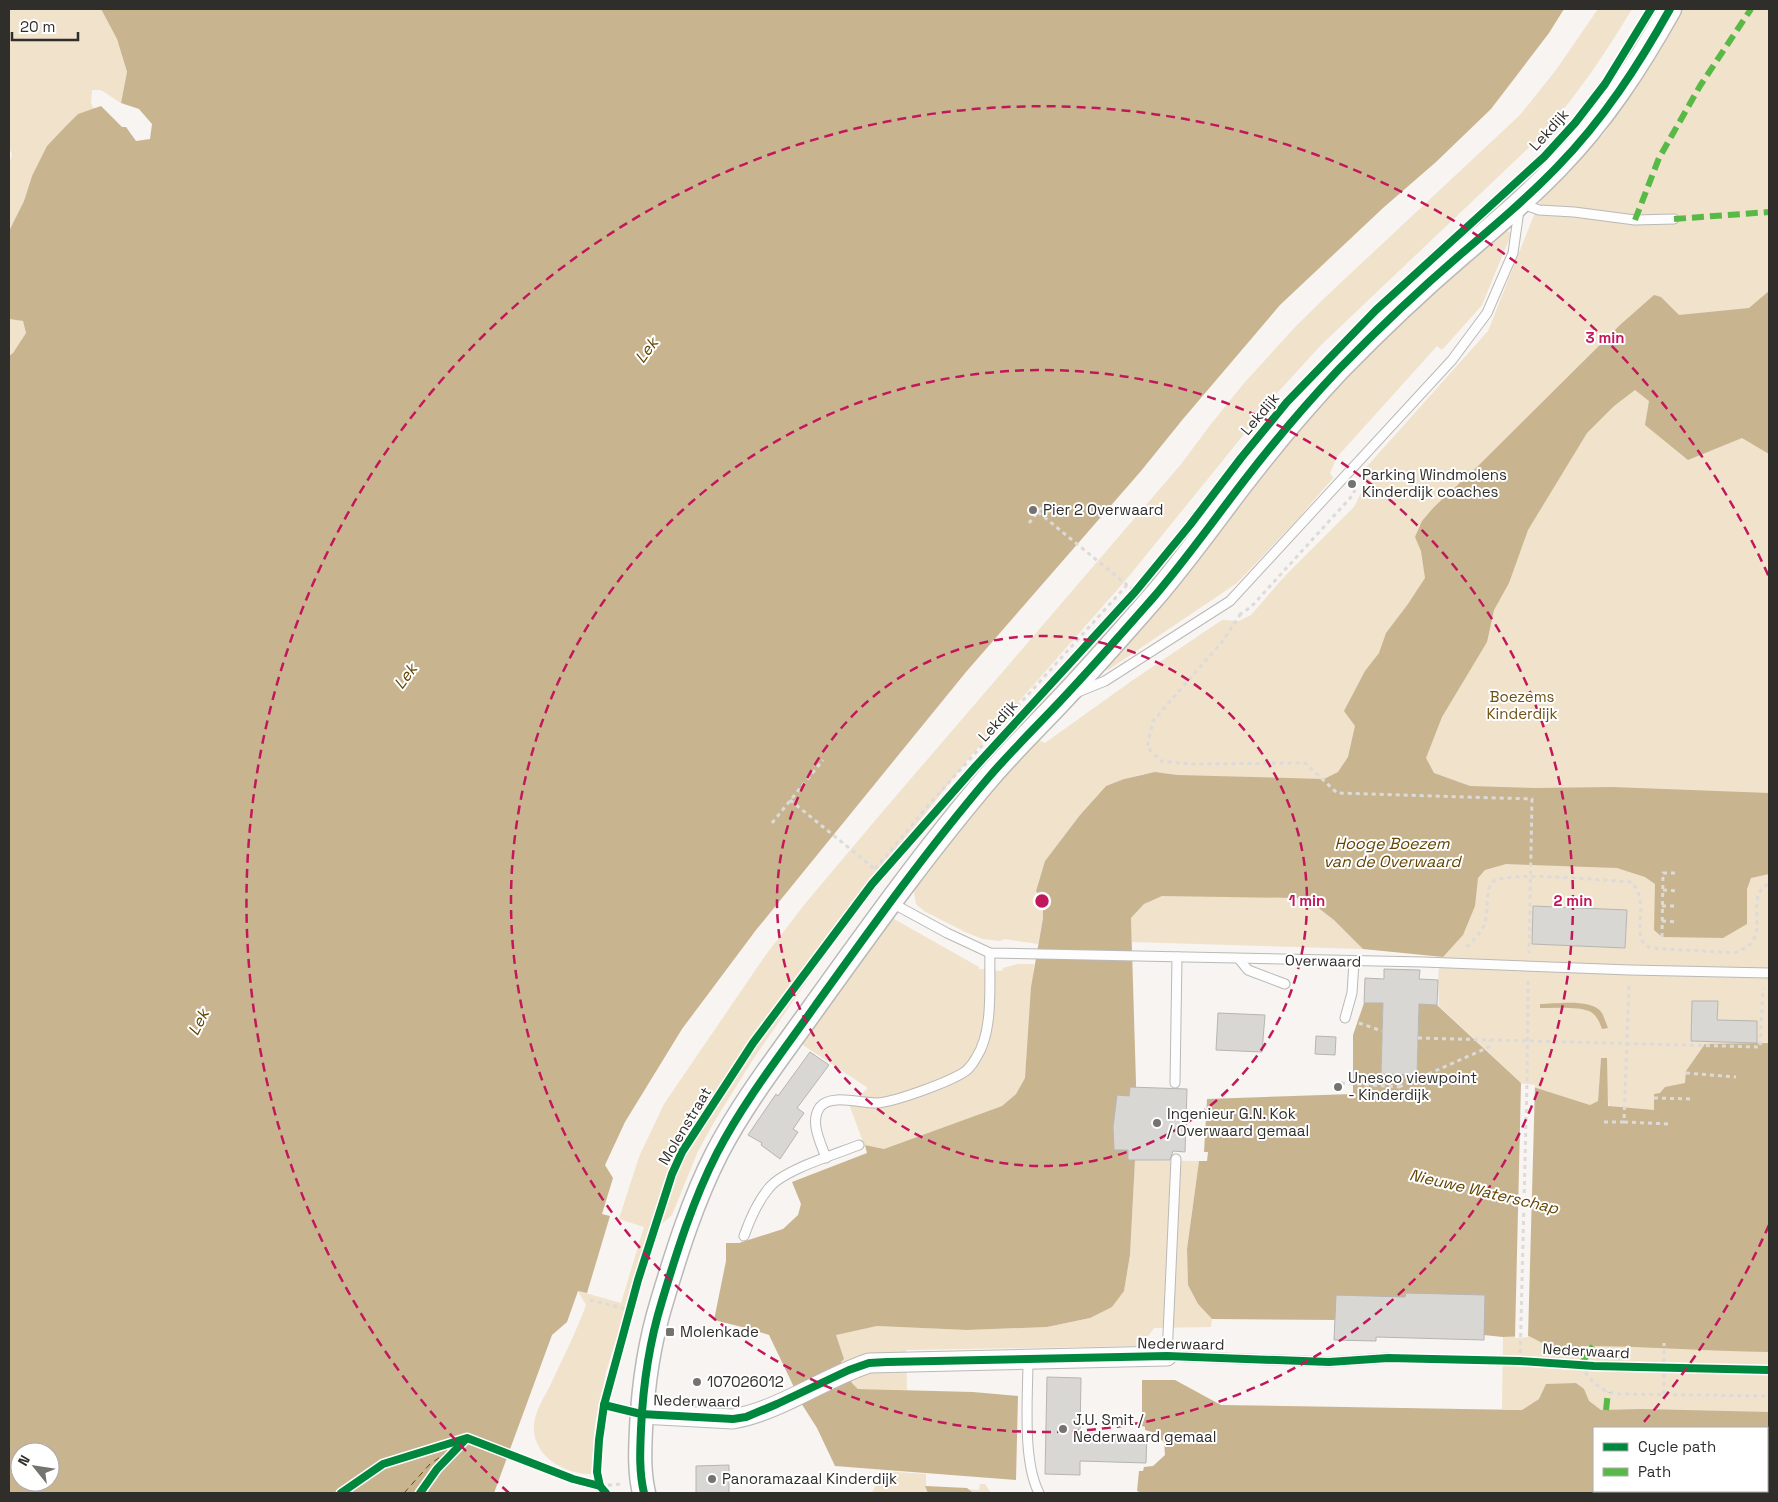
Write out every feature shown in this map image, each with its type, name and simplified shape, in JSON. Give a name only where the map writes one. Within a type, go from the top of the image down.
[{"type":"street","name":"Lekdijk","points":[[889,901],[990,775],[1064,698],[1160,590],[1272,446],[1339,369],[1401,308],[1520,203],[1559,165],[1596,123],[1622,89],[1670,9]]},
{"type":"street","points":[[644,1493],[641,1481],[640,1453],[644,1383],[654,1329],[698,1195],[718,1152],[738,1117],[889,901]]},
{"type":"street","name":"Nederwaard","points":[[641,1414],[732,1419],[746,1417],[849,1370],[869,1363],[1167,1356]]},
{"type":"lane","points":[[1064,698],[1105,681],[1230,601],[1452,360],[1487,313],[1513,253],[1520,203],[1539,210],[1574,212],[1635,220],[1674,219]]},
{"type":"lane","name":"Overwaard","points":[[889,901],[990,954],[1424,962],[1766,973]]},
{"type":"lane","points":[[826,1158],[816,1129],[816,1115],[821,1106],[828,1101],[878,1103],[891,1101],[949,1080],[968,1070],[985,1041],[989,1004],[990,954]]},
{"type":"lane","points":[[1175,1083],[1177,958]]},
{"type":"lane","points":[[1239,959],[1248,970],[1285,984]]},
{"type":"lane","points":[[1345,1018],[1352,993],[1354,962]]},
{"type":"lane","points":[[744,1236],[751,1216],[769,1188],[783,1175],[858,1145]]},
{"type":"lane","points":[[1167,1356],[1176,1159]]},
{"type":"lane","name":"Nederwaard","points":[[1167,1356],[1329,1362],[1388,1358]]},
{"type":"lane","points":[[1028,1359],[1029,1459],[1034,1484],[1039,1493]]},
{"type":"path","points":[[1029,523],[1049,498]]},
{"type":"path","points":[[1038,512],[1127,585],[1132,596],[1141,585]]},
{"type":"path","points":[[877,874],[932,801],[1127,585]]},
{"type":"path","points":[[1230,601],[1240,615],[1222,642],[1153,721],[1147,747],[1161,761],[1190,764],[1305,763],[1337,794],[1532,799],[1531,866]]},
{"type":"path","points":[[772,823],[823,760]]},
{"type":"path","points":[[790,800],[877,874]]},
{"type":"path","points":[[877,874],[908,843]]},
{"type":"path","points":[[1662,937],[1663,872],[1678,873]]},
{"type":"path","points":[[1454,963],[1483,929],[1486,921],[1489,890],[1492,882],[1499,878],[1512,876],[1559,877],[1631,882],[1641,896],[1640,938],[1645,945],[1651,948],[1734,952],[1745,948],[1755,936],[1758,894],[1763,887],[1769,884]]},
{"type":"path","points":[[1663,890],[1678,891]]},
{"type":"path","points":[[1662,906],[1677,906]]},
{"type":"path","points":[[1662,921],[1678,922]]},
{"type":"path","points":[[1624,1122],[1630,970]]},
{"type":"path","points":[[1418,1038],[1760,1047],[1766,973]]},
{"type":"path","points":[[1355,1021],[1382,1031]]},
{"type":"path","points":[[1341,1083],[1399,1087],[1490,1047],[1490,1040]]},
{"type":"path","points":[[1686,1073],[1736,1077]]},
{"type":"path","points":[[1399,1087],[1400,1075]]},
{"type":"path","points":[[1520,1361],[1527,1082]]},
{"type":"path","points":[[1654,1098],[1694,1099]]},
{"type":"path","points":[[1604,1122],[1669,1124]]},
{"type":"path","points":[[590,1300],[631,1306],[628,1320]]},
{"type":"path","points":[[1664,1345],[1664,1394]]},
{"type":"path","points":[[1580,1366],[1592,1382],[1608,1392],[1616,1394],[1769,1396]]},
{"type":"path","points":[[1654,1368],[1673,1368]]},
{"type":"path","points":[[599,1479],[600,1486],[606,1493]]},
{"type":"green space","points":[[9,9],[101,9],[117,39],[127,73],[121,103],[101,90],[92,90],[91,103],[94,109],[78,114],[32,176],[24,201],[9,231],[9,165],[12,154],[9,148]]},
{"type":"green space","points":[[1598,9],[1632,9],[1589,75],[1553,122],[1540,137],[1321,345],[1279,391],[1125,581],[970,757],[876,876],[839,934],[752,1061],[717,1117],[698,1151],[672,1215],[649,1235],[606,1372],[595,1424],[591,1474],[570,1471],[552,1461],[538,1446],[534,1425],[540,1405],[586,1305],[578,1291],[621,1303],[644,1227],[619,1219],[639,1157],[664,1104],[765,956],[804,905],[884,810],[1182,463],[1245,382],[1297,325],[1334,289],[1520,115],[1556,70]]},
{"type":"green space","name":"Boezems Kinderdijk","points":[[1680,9],[1769,9],[1769,1493],[1578,1493],[1539,1399],[1523,1410],[1502,1409],[1503,1337],[1529,1335],[1546,1345],[1580,1353],[1609,1106],[1601,1058],[1598,1101],[1590,1105],[1521,1083],[1439,1006],[1439,972],[1445,954],[1363,949],[1132,942],[1131,918],[1144,904],[1160,896],[1144,774],[1106,786],[1080,815],[1045,861],[1036,891],[1043,902],[1043,918],[1038,944],[1005,939],[1000,941],[983,939],[965,932],[924,911],[916,904],[914,892],[917,882],[994,783],[1037,739],[1045,743],[1133,680],[1222,620],[1239,621],[1251,615],[1284,577],[1354,507],[1368,479],[1362,472],[1488,331],[1545,192],[1569,173],[1587,150],[1604,134]]},
{"type":"green space","points":[[1506,231],[1510,232],[1510,237],[1482,305],[1442,350],[1437,346],[1337,457],[1330,473],[1333,478],[1295,522],[1237,583],[1108,670],[1103,670],[1166,599],[1324,400],[1421,304]]},
{"type":"green space","points":[[9,319],[23,321],[26,333],[9,356]]},
{"type":"green space","points":[[885,919],[894,919],[979,967],[979,969],[1002,971],[1003,968],[1018,964],[1034,964],[1025,1078],[1016,1094],[1002,1106],[884,1149],[865,1145],[867,1153],[849,1104],[868,1088],[800,1043]]},
{"type":"green space","points":[[1135,1160],[1199,1161],[1187,1249],[1188,1285],[1198,1304],[1212,1319],[1211,1327],[1154,1328],[1141,1346],[906,1350],[907,1390],[858,1389],[848,1377],[836,1334],[877,1326],[967,1330],[1047,1327],[1090,1318],[1124,1291],[1130,1255]]},
{"type":"green space","points":[[882,1471],[926,1474],[926,1486],[979,1490],[980,1484],[985,1484],[991,1493],[872,1493]]},
{"type":"water","name":"Lek","points":[[101,9],[1564,9],[1549,33],[1491,109],[1280,305],[1141,471],[966,672],[756,930],[682,1029],[625,1122],[605,1165],[613,1178],[602,1214],[610,1216],[587,1293],[578,1291],[567,1322],[552,1335],[494,1493],[9,1493],[9,356],[26,333],[23,321],[9,319],[9,231],[47,146],[78,114],[101,106],[122,127],[126,127],[136,141],[150,139],[152,124],[139,109],[121,103],[127,72],[117,39]]},
{"type":"water","name":"Hooge Boezem van de Overwaard","points":[[1769,291],[1769,454],[1742,438],[1688,460],[1645,425],[1649,401],[1635,390],[1614,406],[1587,433],[1528,530],[1509,583],[1494,610],[1487,642],[1442,717],[1426,758],[1434,773],[1470,786],[1536,788],[1612,787],[1769,793],[1769,874],[1751,878],[1747,889],[1747,924],[1723,938],[1662,937],[1654,930],[1655,884],[1645,877],[1617,868],[1506,864],[1485,870],[1478,878],[1475,906],[1463,935],[1443,957],[1363,949],[1334,920],[1312,903],[1297,898],[1162,896],[1144,904],[1131,918],[1136,1083],[1135,1160],[1130,1255],[1124,1291],[1112,1307],[1090,1318],[1047,1327],[967,1330],[877,1326],[836,1335],[844,1359],[841,1362],[852,1383],[858,1389],[973,1392],[1018,1396],[1016,1480],[835,1466],[817,1428],[803,1406],[769,1335],[714,1320],[726,1261],[726,1243],[739,1243],[783,1229],[798,1215],[801,1204],[792,1182],[867,1153],[865,1145],[884,1149],[1002,1106],[1016,1094],[1025,1078],[1031,987],[1043,918],[1043,902],[1036,891],[1045,861],[1080,815],[1106,786],[1124,779],[1155,772],[1177,775],[1324,779],[1338,772],[1348,757],[1355,726],[1344,711],[1365,671],[1379,653],[1386,633],[1425,578],[1421,551],[1415,537],[1422,521],[1434,507],[1621,324],[1654,295],[1661,297],[1679,315],[1749,308]]},
{"type":"water","name":"Nieuwe Waterschap","points":[[1364,1003],[1383,1003],[1381,1074],[1417,1075],[1419,1004],[1437,1005],[1521,1083],[1590,1105],[1598,1101],[1601,1058],[1607,1058],[1608,1106],[1654,1110],[1654,1094],[1660,1093],[1665,1087],[1685,1083],[1686,1071],[1705,1044],[1769,1043],[1769,1352],[1581,1346],[1580,1353],[1548,1352],[1546,1345],[1529,1336],[1503,1337],[1338,1320],[1212,1319],[1198,1304],[1188,1285],[1187,1249],[1199,1161],[1207,1161],[1208,1152],[1204,1152],[1207,1099],[1353,1094],[1353,1035]]},
{"type":"water","points":[[1573,1003],[1590,1005],[1602,1013],[1608,1028],[1602,1029],[1595,1016],[1586,1010],[1540,1008],[1540,1004]]},
{"type":"water","points":[[1142,1380],[1175,1380],[1221,1405],[1522,1410],[1539,1399],[1546,1384],[1576,1383],[1584,1389],[1589,1401],[1601,1410],[1769,1412],[1769,1493],[1142,1493],[1137,1491],[1139,1471],[1143,1471],[1144,1467],[1153,1466],[1165,1455],[1164,1442],[1152,1432],[1145,1430],[1145,1427],[1142,1426]]},
{"type":"water","points":[[925,1486],[967,1488],[973,1493],[928,1493]]},
{"type":"pier","points":[[1521,1083],[1535,1085],[1528,1337],[1515,1338]]},
{"type":"building","points":[[1533,906],[1627,910],[1625,948],[1532,944]]},
{"type":"building","points":[[1384,969],[1420,970],[1419,979],[1438,980],[1437,1005],[1419,1004],[1417,1075],[1381,1074],[1383,1003],[1364,1003],[1365,978],[1384,979]]},
{"type":"building","points":[[1692,1001],[1718,1001],[1717,1020],[1757,1021],[1757,1043],[1691,1041]]},
{"type":"building","points":[[1218,1013],[1265,1015],[1262,1052],[1216,1050]]},
{"type":"building","points":[[1316,1036],[1336,1037],[1335,1055],[1315,1054]]},
{"type":"building","points":[[810,1052],[829,1065],[797,1108],[804,1113],[793,1129],[798,1132],[780,1159],[761,1145],[762,1143],[748,1135],[776,1094],[778,1096]]},
{"type":"building","name":"Ingenieur G.N. Kok / Overwaard gemaal","points":[[1130,1087],[1187,1089],[1185,1152],[1173,1151],[1170,1160],[1128,1160],[1128,1150],[1114,1150],[1113,1127],[1117,1095],[1129,1096]]},
{"type":"building","points":[[1406,1293],[1485,1295],[1484,1340],[1376,1337],[1376,1341],[1334,1340],[1336,1295],[1405,1297]]},
{"type":"building","name":"J.U. Smit / Nederwaard gemaal","points":[[1047,1377],[1081,1378],[1080,1433],[1147,1434],[1146,1463],[1080,1461],[1080,1475],[1045,1474]]},
{"type":"building","name":"Panoramazaal Kinderdijk","points":[[729,1465],[729,1493],[696,1493],[696,1466]]},
{"type":"ferry route","points":[[341,1493],[383,1464],[467,1438]]},
{"type":"ferry route","points":[[404,1493],[430,1464],[465,1440]]},
{"type":"ferry route","points":[[420,1493],[437,1469],[465,1441]]},
{"type":"marked path","points":[[1635,220],[1659,158],[1700,86],[1751,9]]},
{"type":"marked path","points":[[1674,219],[1769,212]]},
{"type":"marked path","points":[[1580,1366],[1593,1346]]},
{"type":"marked path","points":[[1606,1410],[1608,1392]]},
{"type":"cycle path","name":"Molenstraat","points":[[606,1493],[600,1486],[597,1472],[604,1405],[638,1280],[672,1174],[682,1152],[753,1043],[872,884],[975,767],[1135,592],[1287,402],[1376,310],[1544,157],[1575,123],[1605,84],[1651,9]]},
{"type":"cycle path","points":[[644,1493],[640,1461],[642,1413],[647,1364],[657,1317],[700,1189],[717,1153],[763,1078],[899,890],[989,777],[1152,599],[1266,453],[1339,369],[1414,296],[1534,190],[1574,149],[1619,92],[1670,9]]},
{"type":"cycle path","points":[[604,1405],[641,1414],[733,1419],[746,1417],[777,1404],[849,1370],[869,1363],[887,1362],[1167,1356],[1329,1362],[1388,1358],[1520,1361],[1594,1366],[1769,1370]]},
{"type":"cycle path","points":[[341,1493],[383,1464],[467,1438],[573,1479],[600,1486]]},
{"type":"cycle path","points":[[420,1493],[437,1469],[465,1440]]},
{"type":"place","name":"Parking Windmolens Kinderdijk coaches","points":[[1352,484]]},
{"type":"place","name":"Pier 2 Overwaard","points":[[1033,510]]},
{"type":"place","name":"Unesco viewpoint - Kinderdijk","points":[[1338,1087]]},
{"type":"place","name":"Ingenieur G.N. Kok / Overwaard gemaal","points":[[1157,1123]]},
{"type":"place","name":"Molenkade","points":[[670,1332]]},
{"type":"place","name":"107026012","points":[[697,1382]]},
{"type":"place","name":"J.U. Smit / Nederwaard gemaal","points":[[1063,1429]]},
{"type":"place","name":"Panoramazaal Kinderdijk","points":[[712,1479]]}]
